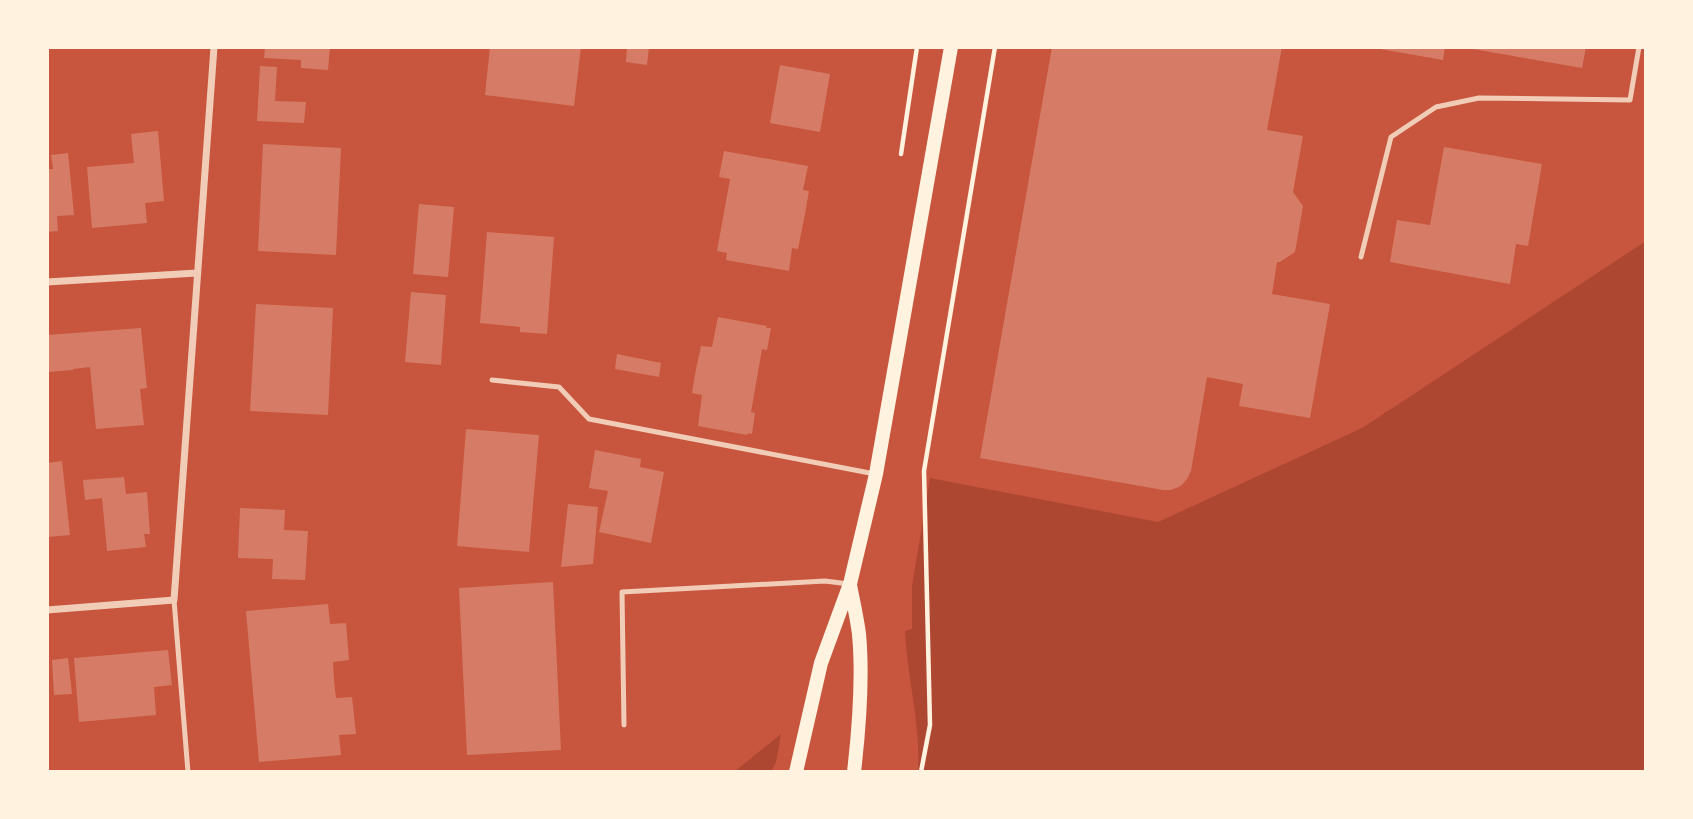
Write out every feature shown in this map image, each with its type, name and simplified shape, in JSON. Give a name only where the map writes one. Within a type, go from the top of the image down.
[{"type":"main road","points":[[796,772],[821,663],[850,584],[876,474],[951,47]]},
{"type":"main road","points":[[850,584],[859,633],[860,668],[854,772]]},
{"type":"street","points":[[47,610],[174,600],[214,47]]},
{"type":"street","points":[[47,282],[197,273]]},
{"type":"lane","points":[[1362,257],[1391,136],[1436,107],[1479,98],[1630,100],[1639,47]]},
{"type":"lane","points":[[492,380],[559,387],[589,419],[876,474]]},
{"type":"lane","points":[[624,726],[622,592],[825,581],[850,584]]},
{"type":"lane","points":[[174,600],[188,772]]},
{"type":"path","points":[[900,163],[917,47]]},
{"type":"path","points":[[921,772],[930,725],[924,471],[995,47]]},
{"type":"shaded area","points":[[1646,241],[1646,772],[918,772],[918,736],[905,631],[912,629],[912,586],[930,478],[1158,522],[1362,428]]},
{"type":"shaded area","points":[[781,734],[776,762],[771,772],[734,772]]},
{"type":"building","points":[[265,47],[330,47],[328,70],[301,68],[301,60],[264,58]]},
{"type":"building","points":[[490,47],[581,47],[574,106],[485,95]]},
{"type":"building","points":[[627,47],[649,47],[647,65],[626,62]]},
{"type":"building","points":[[1052,47],[1282,47],[1267,130],[1303,136],[1293,192],[1303,206],[1295,252],[1277,262],[1272,294],[1330,304],[1310,418],[1239,406],[1243,384],[1207,377],[1191,471],[1181,486],[1171,490],[980,458]]},
{"type":"building","points":[[1445,47],[1443,60],[1380,49]]},
{"type":"building","points":[[1473,47],[1586,47],[1582,68]]},
{"type":"building","points":[[780,65],[830,74],[820,132],[770,123]]},
{"type":"building","points":[[260,66],[277,67],[275,101],[306,102],[304,123],[257,121]]},
{"type":"building","points":[[158,131],[164,201],[145,203],[147,223],[92,228],[87,167],[134,163],[131,134]]},
{"type":"building","points":[[263,144],[341,148],[336,255],[258,251]]},
{"type":"building","points":[[1444,147],[1542,164],[1528,246],[1516,244],[1510,284],[1390,262],[1397,220],[1430,225]]},
{"type":"building","points":[[724,151],[808,166],[803,190],[809,191],[805,214],[798,249],[792,248],[789,271],[726,260],[727,253],[717,251],[730,179],[719,177]]},
{"type":"building","points":[[68,153],[74,215],[57,216],[58,231],[47,232],[47,169],[53,169],[51,155]]},
{"type":"building","points":[[419,204],[454,207],[448,277],[413,274]]},
{"type":"building","points":[[487,232],[554,237],[547,334],[520,332],[520,327],[480,323]]},
{"type":"building","points":[[411,292],[446,295],[441,365],[405,362]]},
{"type":"building","points":[[256,304],[333,308],[328,415],[250,411]]},
{"type":"building","points":[[718,317],[771,328],[767,350],[762,349],[751,412],[755,413],[752,434],[698,426],[702,395],[692,393],[696,369],[701,346],[712,347]]},
{"type":"building","points":[[141,328],[147,388],[140,389],[144,425],[96,429],[90,367],[47,372],[47,335]]},
{"type":"building","points":[[617,354],[661,363],[659,377],[615,369]]},
{"type":"building","points":[[466,429],[539,435],[529,552],[457,546]]},
{"type":"building","points":[[595,450],[641,459],[640,467],[664,472],[651,543],[599,532],[608,491],[589,488]]},
{"type":"building","points":[[62,461],[70,535],[47,537],[47,463]]},
{"type":"building","points":[[124,477],[126,494],[147,492],[150,534],[144,534],[146,547],[107,551],[102,498],[85,500],[83,480]]},
{"type":"building","points":[[568,504],[598,507],[593,564],[561,567]]},
{"type":"building","points":[[240,508],[285,510],[284,530],[308,531],[305,580],[272,579],[273,559],[238,558]]},
{"type":"building","points":[[553,582],[561,750],[467,755],[459,588]]},
{"type":"building","points":[[328,604],[330,624],[346,623],[349,660],[333,662],[334,681],[336,698],[352,697],[356,734],[339,735],[341,755],[259,762],[246,611]]},
{"type":"building","points":[[168,650],[172,685],[154,687],[156,715],[79,722],[74,658]]},
{"type":"building","points":[[68,658],[72,694],[54,695],[52,660]]}]
